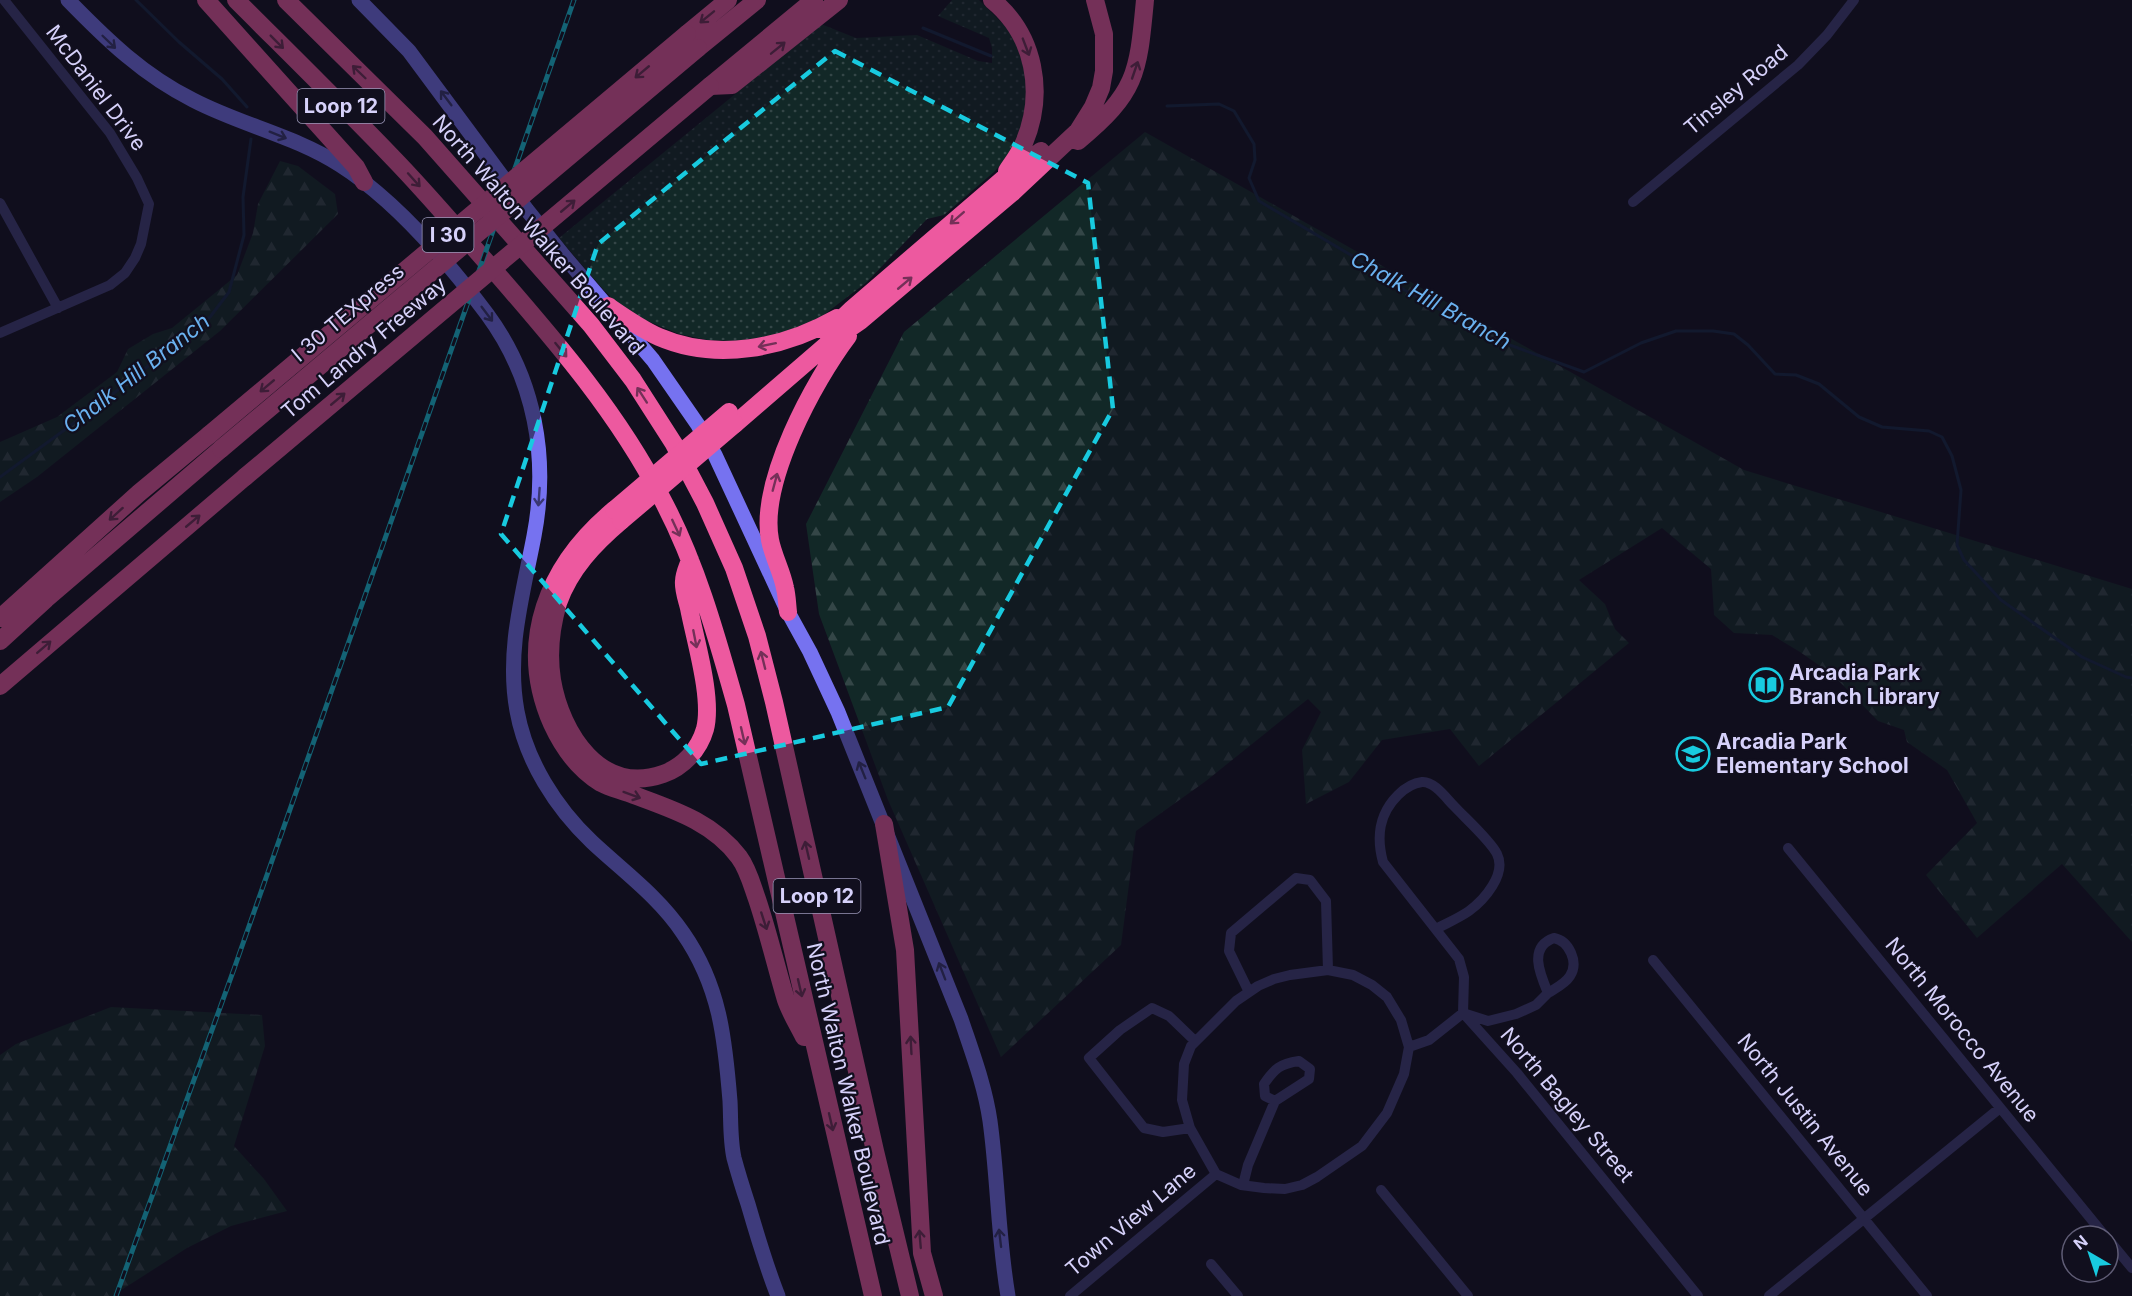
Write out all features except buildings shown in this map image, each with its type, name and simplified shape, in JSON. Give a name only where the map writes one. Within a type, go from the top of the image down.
[{"type":"highway","points":[[206,0],[356,166],[364,182]]},
{"type":"highway","name":"North Walton Walker Boulevard","points":[[236,0],[393,158],[553,340],[592,389],[629,442],[661,497],[690,560],[719,644],[736,705],[873,1296]]},
{"type":"highway","name":"North Walton Walker Boulevard","points":[[286,0],[425,137],[591,325],[633,380],[674,444],[705,503],[734,568],[757,636],[910,1296]]},
{"type":"highway","name":"Tom Landry Freeway","points":[[0,618],[209,435],[692,41],[728,0]]},
{"type":"highway","name":"I 30 TEXpress","points":[[0,641],[54,591],[692,41],[757,0]]},
{"type":"highway","name":"Tom Landry Freeway","points":[[0,686],[245,477],[722,82],[814,0]]},
{"type":"highway","points":[[722,82],[839,0]]},
{"type":"highway","points":[[992,0],[1022,35],[1030,56],[1035,87],[1032,121],[1007,186]]},
{"type":"highway","points":[[1007,186],[1077,114],[1086,95],[1094,60],[1094,43],[1090,17],[1084,0]]},
{"type":"highway","points":[[690,560],[684,582],[705,686],[707,708],[705,729],[688,760],[674,770],[650,779],[620,777],[604,769],[579,746],[558,705],[552,679],[550,654],[552,629],[568,580],[617,516],[732,418],[831,341],[856,315],[1007,186],[1078,131],[1093,107],[1101,88],[1105,52],[1100,15],[1095,0]]},
{"type":"highway","points":[[1007,186],[1053,162],[1105,119],[1118,104],[1129,87],[1136,69],[1140,53],[1145,0]]},
{"type":"highway","points":[[608,306],[660,337],[694,348],[723,350],[747,349],[804,335],[856,315]]},
{"type":"highway","points":[[788,612],[785,588],[770,540],[770,500],[774,481],[814,388],[856,315]]},
{"type":"highway","points":[[617,516],[594,526],[577,546],[562,566],[545,605],[538,637],[537,663],[546,711],[566,751],[582,769],[602,783],[686,815],[708,827],[726,842],[740,859],[750,878],[766,927],[787,1003],[818,1065]]},
{"type":"highway","points":[[884,824],[905,950],[922,1253],[934,1296]]},
{"type":"main road","points":[[68,0],[119,51],[169,86],[195,101],[308,147],[364,182],[389,203],[413,228],[488,315],[506,342],[532,405],[541,470],[540,502],[513,649],[513,682],[517,714],[527,746],[557,804],[588,839],[662,906],[683,932],[700,961],[718,1006],[726,1042],[733,1155],[762,1254],[777,1296]]},
{"type":"main road","points":[[359,0],[409,51],[527,210],[653,360],[715,454],[788,612],[838,712],[957,1009],[977,1066],[990,1120],[999,1231],[1008,1296]]},
{"type":"street","name":"McDaniel Drive","points":[[4,0],[110,133],[137,178],[149,204],[141,244],[125,273],[110,285],[58,308]]},
{"type":"street","name":"Tinsley Road","points":[[1634,202],[1798,65],[1827,35],[1854,0]]},
{"type":"street","points":[[0,203],[58,308],[0,333]]},
{"type":"street","points":[[1409,1047],[1429,1040],[1463,1013],[1464,977],[1459,959],[1383,862],[1379,848],[1379,830],[1386,810],[1406,788],[1421,782],[1428,783],[1436,789],[1472,824],[1497,854],[1499,864],[1491,889],[1480,901],[1468,912],[1436,929]]},
{"type":"street","name":"North Morocco Avenue","points":[[1788,848],[2096,1224]]},
{"type":"street","points":[[1249,992],[1229,951],[1231,933],[1296,878],[1310,880],[1326,901],[1328,970]]},
{"type":"street","points":[[1463,1013],[1488,1021],[1516,1014],[1536,1005],[1548,993],[1562,985],[1572,973],[1574,965],[1570,951],[1560,939],[1554,938],[1547,940],[1537,954],[1548,993]]},
{"type":"street","name":"North Justin Avenue","points":[[1653,960],[1927,1296]]},
{"type":"street","points":[[1328,970],[1353,975],[1372,985],[1387,997],[1401,1020],[1409,1047],[1404,1074],[1387,1113],[1362,1146],[1317,1177],[1302,1185],[1285,1189],[1243,1185],[1216,1174],[1190,1128],[1182,1100],[1184,1064],[1191,1046],[1236,1000],[1249,992],[1274,979],[1328,970]]},
{"type":"street","points":[[1190,1128],[1163,1132],[1144,1128],[1089,1058],[1120,1030],[1152,1008],[1169,1016],[1195,1041]]},
{"type":"street","name":"North Bagley Street","points":[[1463,1013],[1517,1073],[1698,1296]]},
{"type":"street","points":[[1243,1185],[1248,1165],[1275,1101]]},
{"type":"street","points":[[1769,1296],[2001,1108]]},
{"type":"street","name":"Town View Lane","points":[[1070,1296],[1216,1174]]},
{"type":"street","points":[[1381,1190],[1467,1296]]},
{"type":"street","name":"North Morocco Avenue","points":[[2120,1254],[2132,1268]]},
{"type":"street","points":[[1211,1264],[1238,1296]]},
{"type":"highlighted area","points":[[835,51],[1088,183],[1113,409],[948,707],[701,764],[501,534],[598,244]]},
{"type":"green space","points":[[952,0],[979,0],[1012,33],[1029,80],[1022,132],[994,172],[944,215],[927,219],[867,282],[821,317],[781,334],[737,341],[708,340],[679,334],[638,317],[614,300],[559,238],[821,24],[856,38],[917,35],[978,61],[992,63],[989,38],[938,16]]},
{"type":"green space","points":[[1145,132],[1744,470],[2132,589],[2132,942],[2062,864],[1977,938],[1926,875],[1977,823],[1947,770],[1907,742],[1904,730],[1878,721],[1833,675],[1800,652],[1772,635],[1734,633],[1714,615],[1711,569],[1662,528],[1579,580],[1605,604],[1615,629],[1629,643],[1479,766],[1450,729],[1382,740],[1349,782],[1306,804],[1302,750],[1321,712],[1308,699],[1206,781],[1136,831],[1121,945],[1001,1057],[888,800],[819,614],[806,524],[904,332]]},
{"type":"green space","points":[[280,161],[298,166],[335,194],[338,214],[220,331],[37,477],[0,502],[0,442],[57,417],[117,372],[128,349],[153,334],[172,328],[237,275],[253,233],[258,204]]},
{"type":"green space","points":[[111,1007],[262,1015],[265,1046],[234,1146],[264,1179],[287,1211],[231,1226],[187,1248],[112,1296],[0,1296],[0,1055],[16,1044]]},
{"type":"waterway","name":"Chalk Hill Branch","points":[[136,0],[179,42],[222,79],[247,107]]},
{"type":"waterway","name":"Chalk Hill Branch","points":[[923,28],[991,56]]},
{"type":"waterway","name":"Chalk Hill Branch","points":[[1167,106],[1219,104],[1234,111],[1254,144],[1255,160],[1249,178],[1259,201],[1361,261],[1383,278],[1493,339],[1584,372],[1641,343],[1676,331],[1713,331],[1734,334],[1748,345],[1775,374],[1796,375],[1819,384],[1859,417],[1882,427],[1929,431],[1942,437],[1952,456],[1961,490],[1957,545],[1964,560],[2001,600],[2082,657],[2132,678]]},
{"type":"waterway","name":"Chalk Hill Branch","points":[[0,477],[104,401],[210,317],[229,292],[244,235],[243,197],[251,139]]},
{"type":"railway","points":[[116,1296],[234,969],[574,0]]},
{"type":"place","name":"Arcadia Park Branch Library","points":[[1766,685]]},
{"type":"place","name":"Arcadia Park Elementary School","points":[[1693,754]]}]
